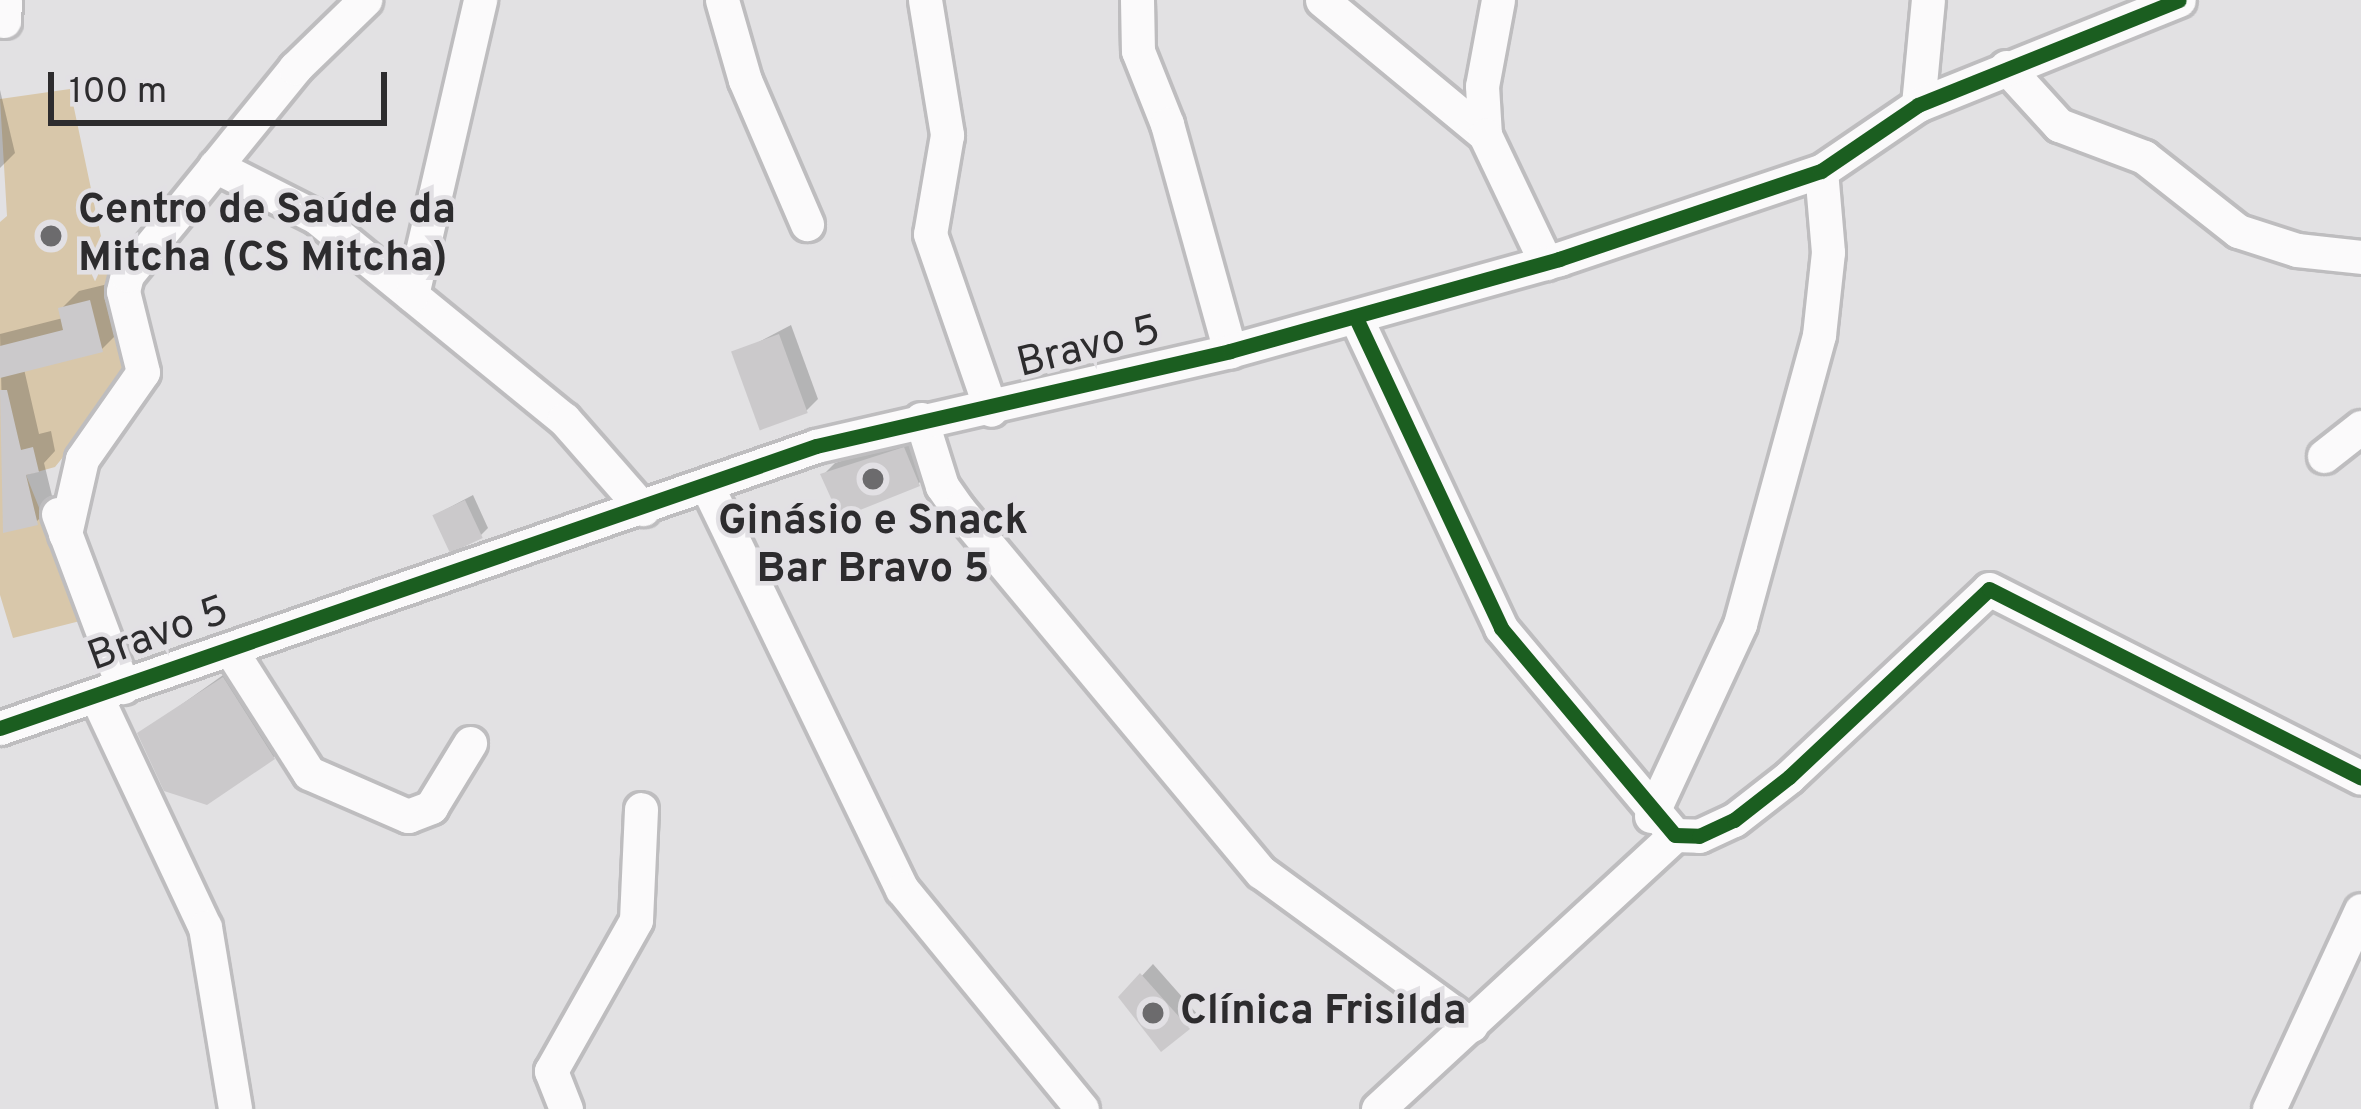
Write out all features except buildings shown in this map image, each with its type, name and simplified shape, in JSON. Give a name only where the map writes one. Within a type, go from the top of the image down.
[{"type":"street","points":[[65,534],[82,460],[143,372],[123,291],[127,274],[295,68],[365,0]]},
{"type":"street","points":[[412,295],[481,0]]},
{"type":"street","points":[[722,0],[745,80],[807,224]]},
{"type":"street","points":[[925,0],[947,134],[930,233],[991,410]]},
{"type":"street","points":[[1137,0],[1138,51],[1167,124],[1230,351]]},
{"type":"street","points":[[1322,0],[1485,135]]},
{"type":"street","points":[[1498,0],[1483,86],[1485,135],[1546,263]]},
{"type":"street","points":[[1918,106],[1928,0]]},
{"type":"street","name":"Bravo 5","points":[[0,728],[816,446],[920,419],[991,410],[1230,351],[1546,263],[1821,171],[1918,106],[2179,0]]},
{"type":"street","points":[[2006,67],[2059,125],[2144,157],[2238,231],[2297,250],[2361,256]]},
{"type":"street","points":[[215,166],[316,217],[564,419],[643,509]]},
{"type":"street","points":[[1378,1109],[1471,1025],[1663,825],[1739,624],[1820,335],[1828,252],[1821,171]]},
{"type":"street","points":[[1356,318],[1502,628],[1663,825],[1699,836],[1771,791],[1989,589],[2361,778]]},
{"type":"street","points":[[920,419],[942,486],[959,510],[1261,872],[1471,1025]]},
{"type":"street","points":[[2324,456],[2361,427]]},
{"type":"street","points":[[707,486],[902,889],[1082,1109]]},
{"type":"street","points":[[49,488],[110,692],[206,927],[235,1109]]},
{"type":"street","points":[[230,649],[309,773],[408,816],[431,807],[470,743]]},
{"type":"street","points":[[566,1109],[551,1071],[636,920],[641,809]]},
{"type":"street","points":[[2269,1109],[2361,910]]},
{"type":"shaded area","name":"Centro de Saúde da Mitcha (CS Mitcha)","points":[[70,89],[130,374],[55,467],[26,475],[84,620],[13,638],[0,595],[0,222],[7,216],[0,99]]},
{"type":"cycle path","points":[[0,728],[816,446],[1230,351],[1559,259],[1821,171],[1918,105],[2179,0]]},
{"type":"cycle path","points":[[1356,318],[1501,628],[1675,835],[1699,836],[1734,820],[1789,777],[1989,589],[2361,778]]},
{"type":"place","name":"Centro de Saúde da Mitcha (CS Mitcha)","points":[[51,236]]},
{"type":"place","name":"Ginásio e Snack Bar Bravo 5","points":[[873,479]]},
{"type":"place","name":"Clínica Frisilda","points":[[1153,1013]]}]
